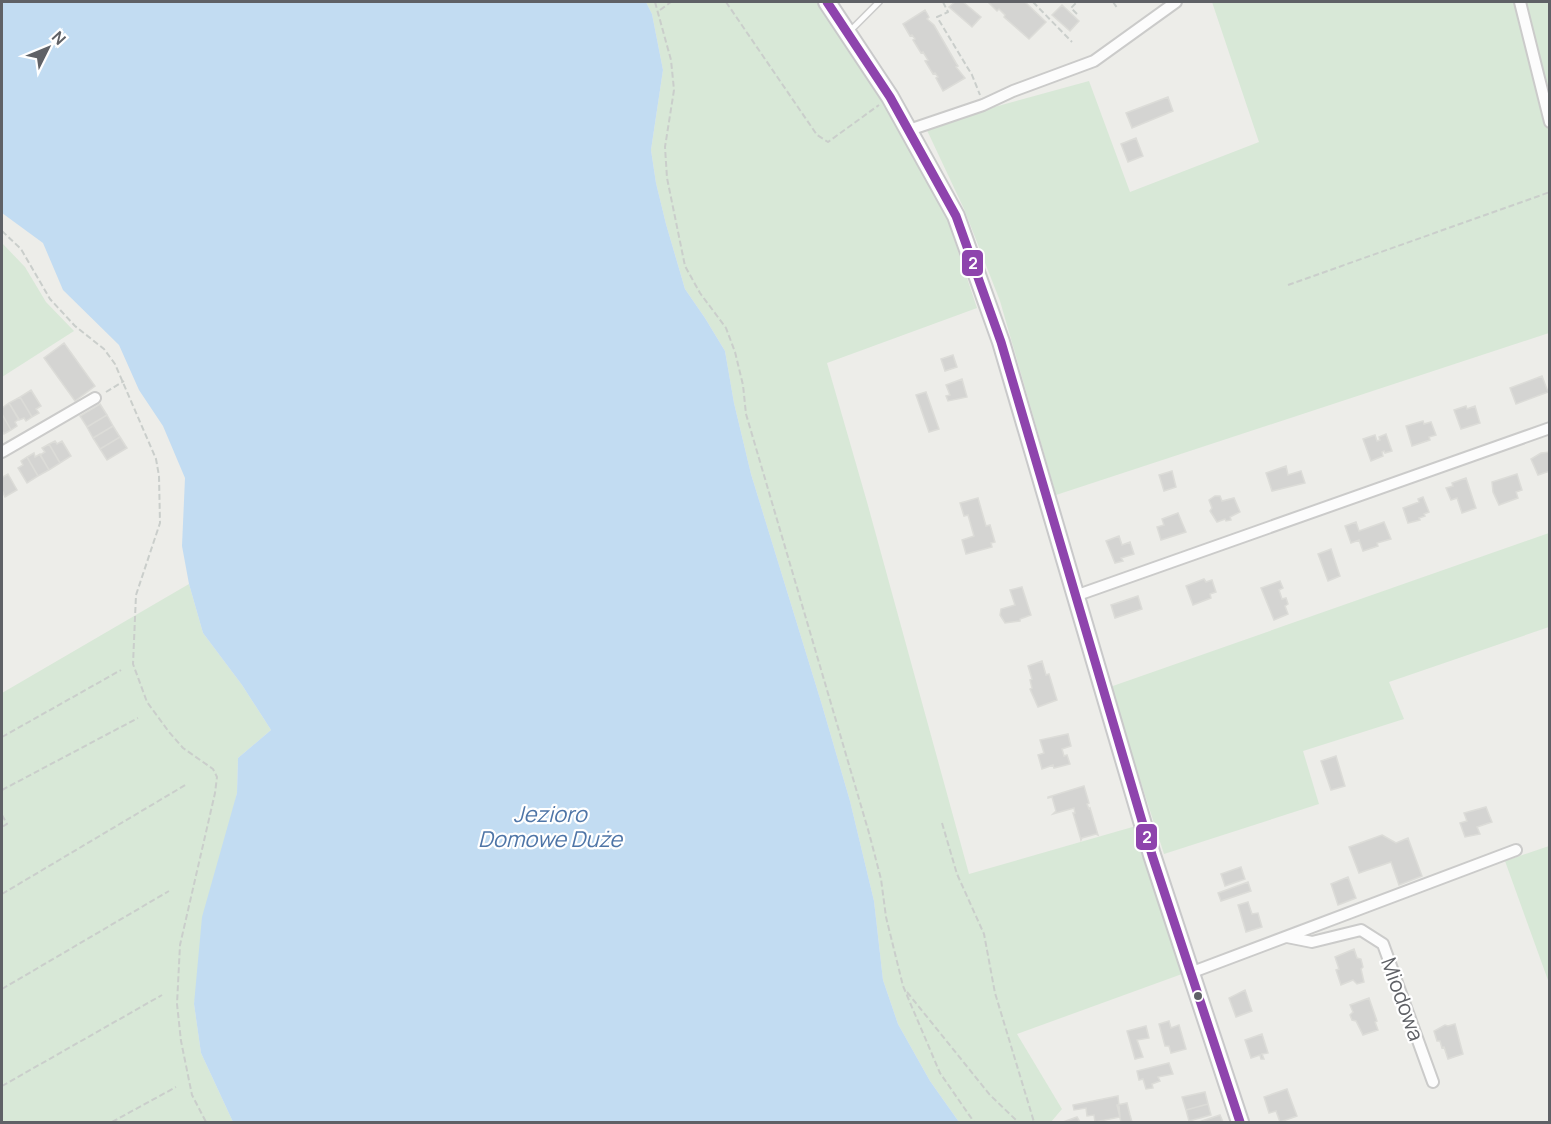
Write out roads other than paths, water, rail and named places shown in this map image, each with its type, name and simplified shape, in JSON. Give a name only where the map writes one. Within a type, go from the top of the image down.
[{"type":"street","points":[[826,2],[890,97],[956,216],[1000,342],[1152,855],[1240,1122]]},
{"type":"street","points":[[909,130],[983,105],[1013,91],[1094,61],[1176,2]]},
{"type":"street","points":[[1520,2],[1550,122]]},
{"type":"street","points":[[2,452],[95,398]]},
{"type":"street","points":[[1075,596],[1550,428]]},
{"type":"street","points":[[1190,973],[1516,850]]},
{"type":"street","name":"Miodowa","points":[[1286,937],[1312,942],[1361,930],[1383,944],[1433,1082]]},
{"type":"lane","points":[[848,33],[879,2]]},
{"type":"water","name":"Jezioro Domowe Duże","points":[[2,2],[646,2],[652,14],[663,70],[651,150],[666,224],[685,289],[725,351],[734,403],[751,474],[850,801],[874,901],[883,980],[898,1024],[930,1081],[959,1122],[233,1122],[201,1053],[194,1004],[202,917],[237,793],[238,758],[271,730],[242,685],[203,633],[189,584],[182,546],[185,478],[163,426],[139,390],[119,345],[63,290],[43,243],[2,213]]}]
